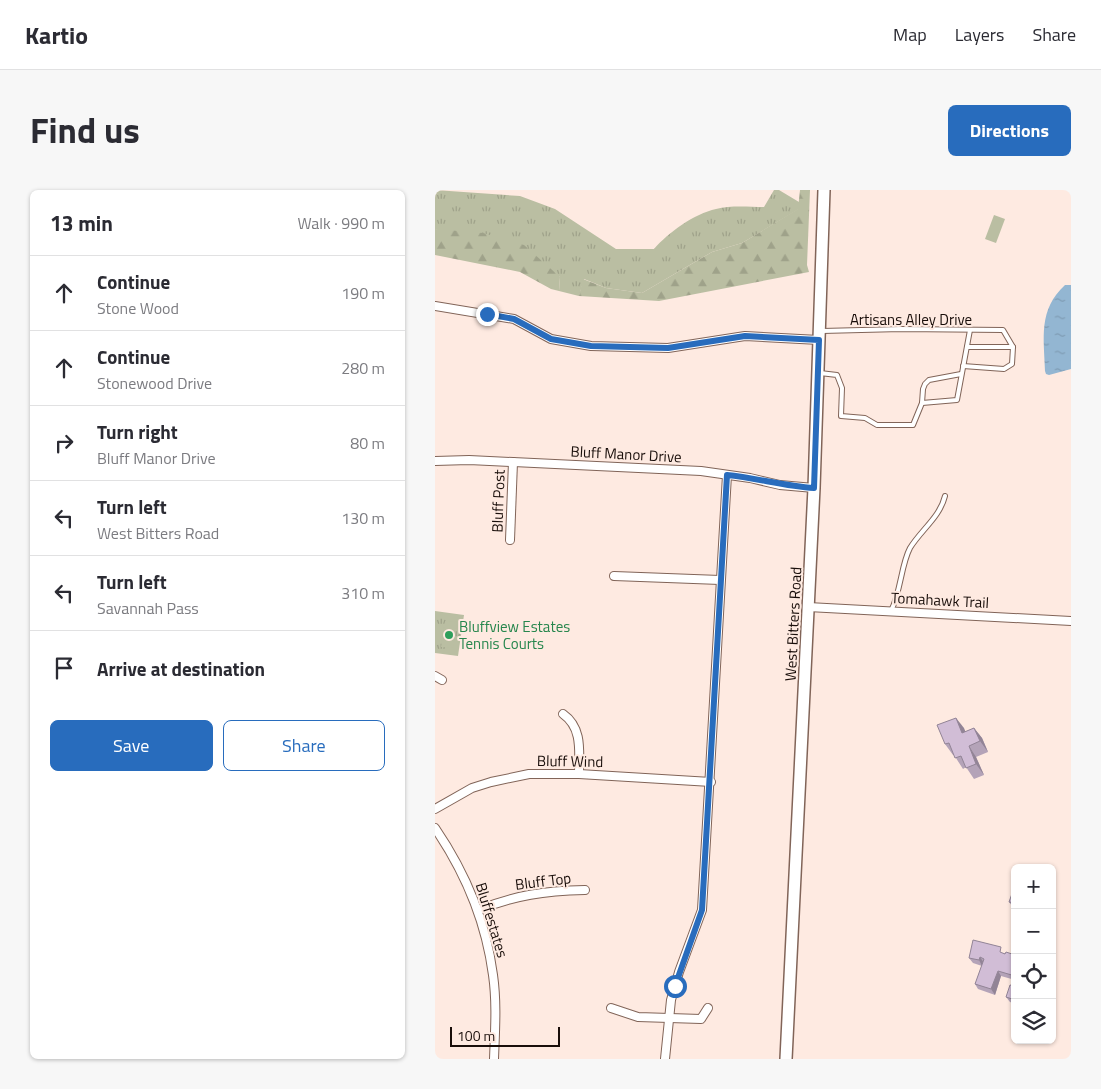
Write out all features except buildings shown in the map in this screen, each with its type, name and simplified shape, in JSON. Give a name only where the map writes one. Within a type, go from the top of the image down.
[{"type":"main road","name":"West Bitters Road","points":[[786,1059],[814,488],[824,190]]},
{"type":"street","points":[[435,306],[514,319],[551,339],[591,346],[668,348],[745,336],[819,336]]},
{"type":"street","name":"Bluff Manor Drive","points":[[435,461],[469,460],[701,471],[750,478],[780,485],[814,488]]},
{"type":"street","name":"Bluff Post","points":[[510,540],[513,462]]},
{"type":"street","points":[[665,1059],[668,1018],[679,972],[702,910],[711,782],[727,475]]},
{"type":"street","points":[[614,576],[721,580]]},
{"type":"street","name":"Tomahawk Trail","points":[[808,607],[1071,621]]},
{"type":"street","points":[[563,714],[570,719],[577,732],[579,774]]},
{"type":"street","name":"Bluff Wind","points":[[435,809],[472,788],[510,777],[529,774],[579,774],[711,782]]},
{"type":"street","name":"Bluffestates","points":[[435,828],[463,876],[477,910],[487,942],[494,977],[496,1019],[494,1059]]},
{"type":"street","name":"Bluff Top","points":[[477,910],[524,895],[548,891],[585,890]]},
{"type":"street","points":[[611,1008],[637,1017],[701,1019],[708,1008]]},
{"type":"lane","points":[[922,403],[957,400],[970,330]]},
{"type":"lane","name":"Artisans Alley Drive","points":[[819,336],[1003,330],[1013,347]]},
{"type":"lane","points":[[963,366],[1005,369],[1012,364],[1013,347],[967,348]]},
{"type":"lane","points":[[818,373],[837,375],[842,388],[841,416],[865,418],[877,425],[913,425],[922,403],[923,389],[929,380],[961,374]]},
{"type":"lane","points":[[891,611],[897,599],[908,553],[940,509],[945,496]]},
{"type":"green space","points":[[435,190],[520,196],[555,209],[616,249],[654,249],[682,224],[708,211],[740,206],[764,207],[774,190],[779,190],[799,202],[799,209],[742,243],[712,252],[642,293],[606,288],[584,279],[579,296],[559,291],[560,277],[435,229]]},
{"type":"green space","points":[[800,190],[810,190],[807,265],[809,272],[659,301],[579,296],[583,279],[606,288],[642,293],[712,252],[742,243],[798,209]]},
{"type":"green space","points":[[994,215],[1005,219],[996,243],[985,239]]},
{"type":"green space","points":[[435,229],[483,233],[524,245],[560,277],[559,291],[551,289],[520,272],[435,255]]},
{"type":"green space","points":[[435,611],[464,615],[458,656],[435,653]]},
{"type":"green space","name":"Bluffview Estates Tennis Courts","points":[[445,621],[457,622],[453,648],[441,647]]},
{"type":"water","points":[[1065,285],[1071,285],[1071,369],[1049,375],[1045,371],[1045,325],[1050,304]]},
{"type":"place","name":"Bluffview Estates Tennis Courts","points":[[449,635]]},
{"type":"route","points":[[487,314],[514,319],[551,339],[578,345],[656,349],[745,336],[819,340],[814,488],[793,487],[727,475],[711,782],[702,910],[675,986]]}]
